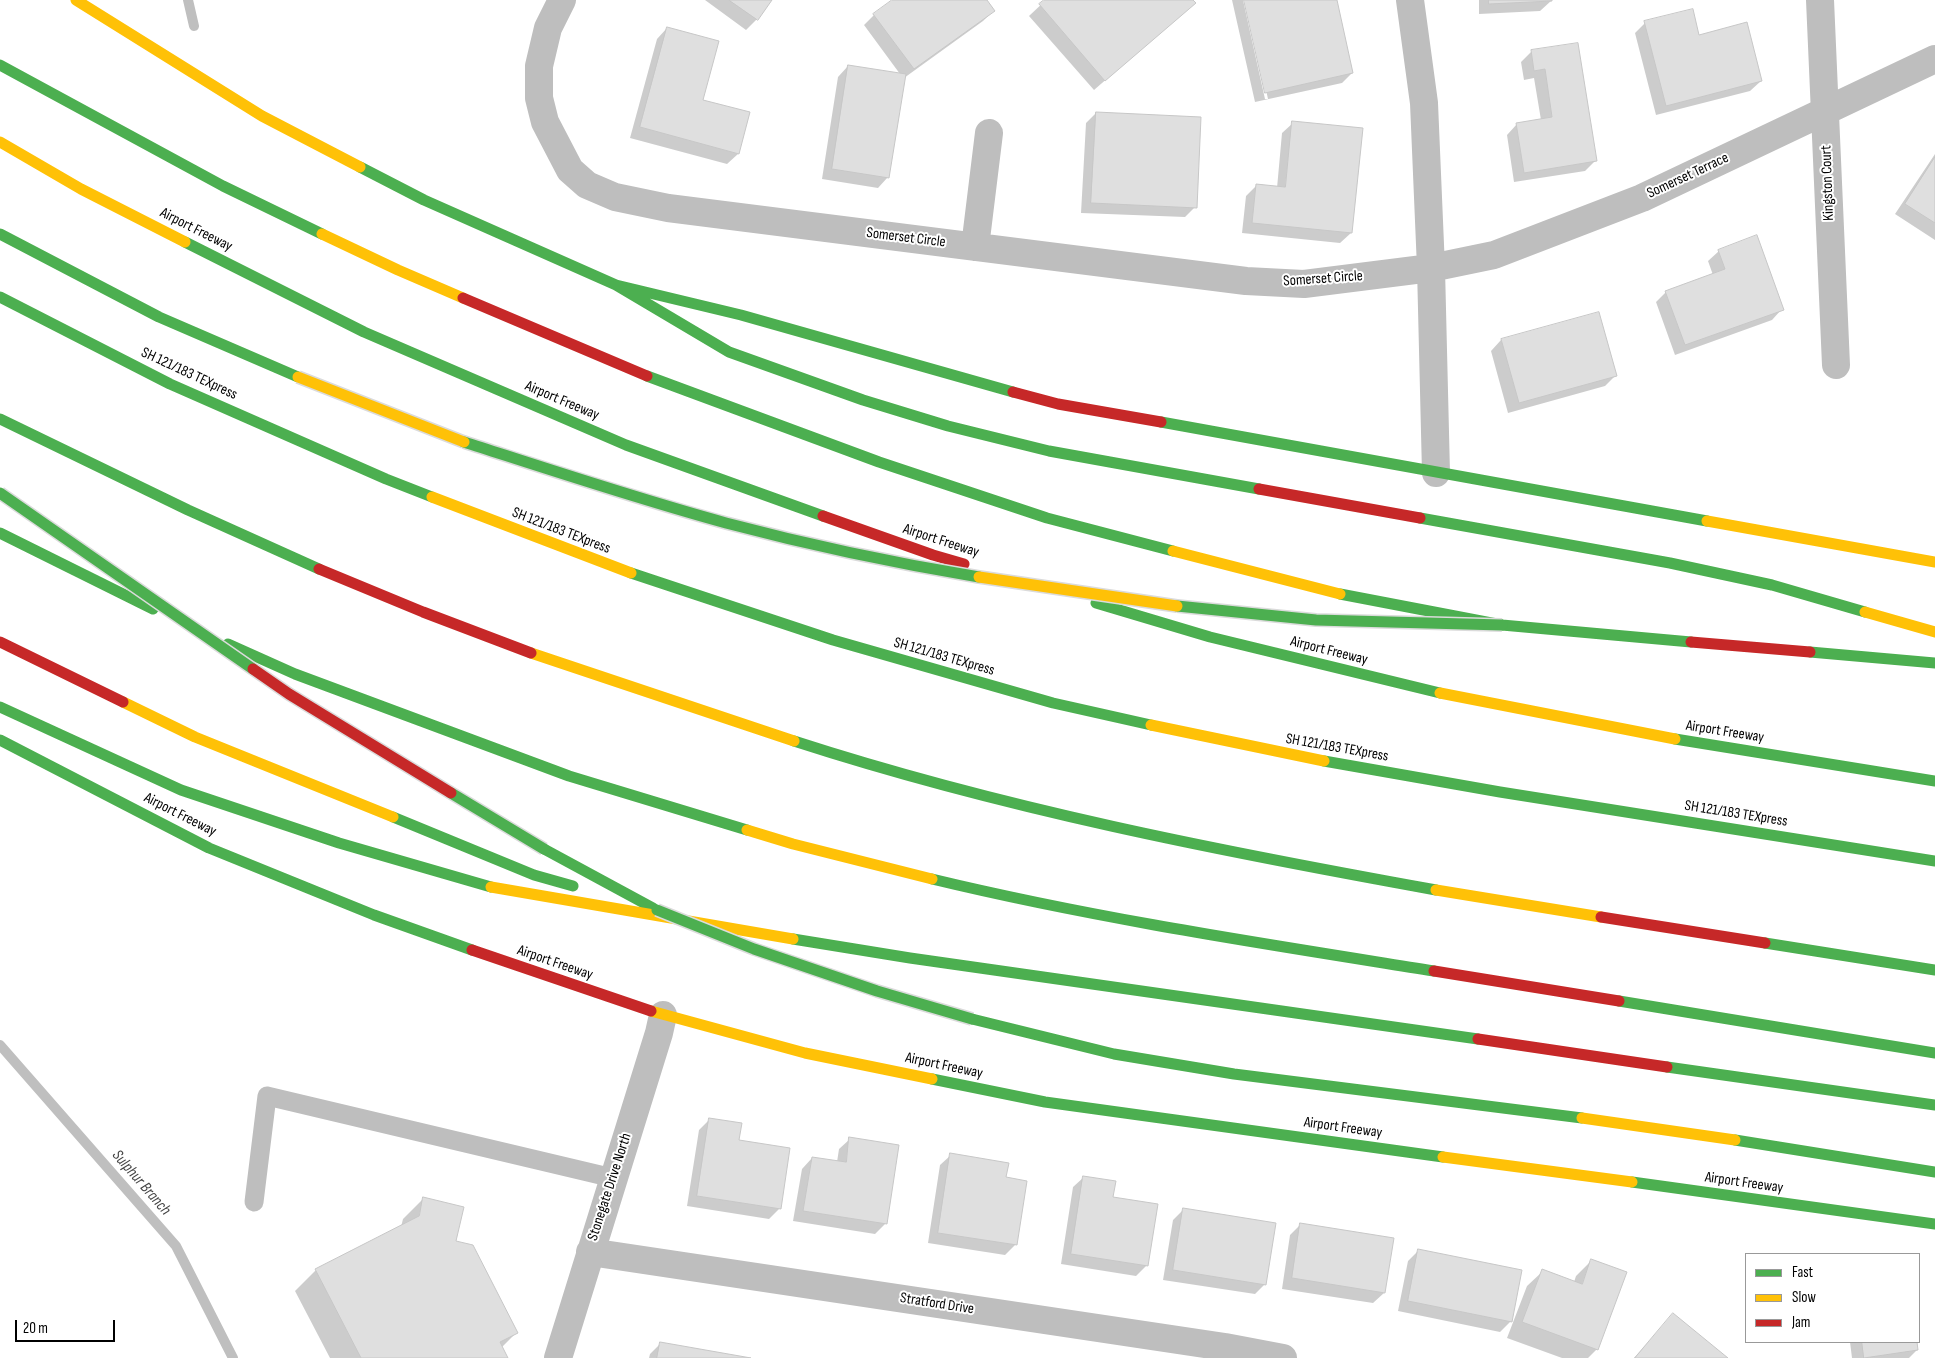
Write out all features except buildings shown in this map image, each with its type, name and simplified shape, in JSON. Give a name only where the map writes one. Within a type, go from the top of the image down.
[{"type":"main road","points":[[76,0],[262,116],[424,200],[616,285],[729,352],[862,400],[948,426],[1049,451],[1670,563],[1772,585],[1935,632]]},
{"type":"main road","points":[[0,65],[223,186],[398,270],[656,380],[879,462],[1048,518],[1330,592],[1502,625]]},
{"type":"main road","name":"Airport Freeway","points":[[0,142],[81,189],[364,332],[626,445],[933,555],[1210,637],[1451,696],[1698,744],[1935,781]]},
{"type":"main road","points":[[0,234],[160,317],[298,377],[450,437],[609,489],[726,522],[846,552],[1050,588],[1206,610],[1316,620],[1502,625],[1935,663]]},
{"type":"main road","points":[[616,285],[741,315],[1058,404],[1935,562]]},
{"type":"main road","name":"SH 121/183 TEXpress","points":[[0,297],[170,384],[386,479],[608,565],[834,640],[1053,704],[1294,756],[1500,792],[1935,861]]},
{"type":"main road","points":[[0,419],[160,498],[378,594],[603,680],[835,755],[1011,803],[1246,855],[1494,901],[1935,970]]},
{"type":"main road","points":[[0,493],[289,694],[536,844],[657,910]]},
{"type":"main road","points":[[0,533],[169,618],[295,674],[569,776],[793,844],[1003,896],[1204,934],[1935,1053]]},
{"type":"main road","points":[[0,642],[195,737],[534,876],[581,889]]},
{"type":"main road","points":[[0,707],[181,790],[339,843],[501,890],[920,960],[1935,1105]]},
{"type":"main road","name":"Airport Freeway","points":[[0,740],[209,848],[374,915],[538,974],[663,1015],[805,1052],[1044,1102],[1935,1224]]},
{"type":"main road","points":[[600,894],[657,910],[754,949],[877,991],[972,1019],[1114,1054],[1234,1074],[1668,1130],[1935,1172]]},
{"type":"street","name":"Somerset Circle","points":[[562,0],[548,28],[540,66],[539,98],[545,122],[570,170],[587,185],[615,197],[668,208],[1246,281],[1304,284],[1431,268]]},
{"type":"street","points":[[1410,0],[1424,103],[1431,268],[1436,473]]},
{"type":"street","name":"Kingston Court","points":[[1820,0],[1836,365]]},
{"type":"street","name":"Somerset Terrace","points":[[1431,268],[1494,255],[1642,198],[1935,59]]},
{"type":"street","points":[[975,247],[988,134]]},
{"type":"street","name":"Stonegate Drive North","points":[[558,1358],[663,1015]]},
{"type":"street","name":"Stratford Drive","points":[[590,1252],[1284,1358]]},
{"type":"lane","points":[[254,1202],[267,1096],[613,1178]]},
{"type":"waterway","name":"Sulphur Branch","points":[[188,0],[194,26]]},
{"type":"waterway","name":"Sulphur Branch","points":[[0,1045],[176,1246],[233,1358]]},
{"type":"traffic: fast","points":[[0,65],[223,186],[322,234]]},
{"type":"traffic: fast","points":[[360,167],[424,200],[616,285],[741,315],[1013,392]]},
{"type":"traffic: fast","points":[[0,234],[159,317],[298,377]]},
{"type":"traffic: fast","points":[[185,242],[364,332],[626,445],[823,516]]},
{"type":"traffic: fast","points":[[616,285],[729,352],[863,400],[948,426],[1049,451],[1259,489]]},
{"type":"traffic: fast","points":[[0,297],[170,384],[386,479],[432,497]]},
{"type":"traffic: fast","points":[[647,376],[879,462],[1047,518],[1173,551]]},
{"type":"traffic: fast","points":[[0,419],[188,510],[319,569]]},
{"type":"traffic: fast","points":[[1161,422],[1707,521]]},
{"type":"traffic: fast","points":[[464,442],[627,494],[726,523],[852,553],[979,577]]},
{"type":"traffic: fast","points":[[0,493],[253,669]]},
{"type":"traffic: fast","points":[[1420,518],[1670,563],[1772,585],[1865,612]]},
{"type":"traffic: fast","points":[[0,533],[153,609]]},
{"type":"traffic: fast","points":[[631,573],[833,640],[1053,703],[1151,725]]},
{"type":"traffic: fast","points":[[1340,594],[1502,625],[1691,642]]},
{"type":"traffic: fast","points":[[1096,603],[1210,637],[1440,693]]},
{"type":"traffic: fast","points":[[1177,606],[1316,620],[1502,625]]},
{"type":"traffic: fast","points":[[228,644],[295,674],[569,776],[747,830]]},
{"type":"traffic: fast","points":[[1810,652],[1935,663]]},
{"type":"traffic: fast","points":[[0,707],[181,790],[339,843],[491,887]]},
{"type":"traffic: fast","points":[[1675,739],[1935,781]]},
{"type":"traffic: fast","points":[[0,740],[209,848],[374,915],[472,950]]},
{"type":"traffic: fast","points":[[794,741],[873,765],[1032,808],[1193,844],[1436,890]]},
{"type":"traffic: fast","points":[[1324,761],[1500,792],[1935,861]]},
{"type":"traffic: fast","points":[[451,793],[544,849]]},
{"type":"traffic: fast","points":[[393,817],[534,875],[573,886]]},
{"type":"traffic: fast","points":[[544,849],[653,908]]},
{"type":"traffic: fast","points":[[932,879],[1119,919],[1434,971]]},
{"type":"traffic: fast","points":[[657,910],[754,949],[877,991],[972,1019]]},
{"type":"traffic: fast","points":[[793,939],[910,958],[1478,1039]]},
{"type":"traffic: fast","points":[[1765,943],[1935,970]]},
{"type":"traffic: fast","points":[[1619,1001],[1935,1053]]},
{"type":"traffic: fast","points":[[972,1019],[1114,1054],[1234,1074],[1582,1118]]},
{"type":"traffic: fast","points":[[1667,1067],[1935,1105]]},
{"type":"traffic: fast","points":[[932,1079],[1045,1102],[1443,1157]]},
{"type":"traffic: fast","points":[[1735,1140],[1935,1172]]},
{"type":"traffic: fast","points":[[1632,1182],[1935,1224]]},
{"type":"traffic: slow","points":[[76,0],[262,116],[360,167]]},
{"type":"traffic: slow","points":[[0,142],[81,189],[185,242]]},
{"type":"traffic: slow","points":[[322,234],[463,298]]},
{"type":"traffic: slow","points":[[298,377],[464,442]]},
{"type":"traffic: slow","points":[[432,497],[631,573]]},
{"type":"traffic: slow","points":[[1707,521],[1935,562]]},
{"type":"traffic: slow","points":[[1173,551],[1340,594]]},
{"type":"traffic: slow","points":[[979,577],[1177,606]]},
{"type":"traffic: slow","points":[[1865,612],[1935,632]]},
{"type":"traffic: slow","points":[[531,653],[794,741]]},
{"type":"traffic: slow","points":[[1440,693],[1675,739]]},
{"type":"traffic: slow","points":[[123,702],[195,737],[393,817]]},
{"type":"traffic: slow","points":[[1151,725],[1324,761]]},
{"type":"traffic: slow","points":[[747,830],[793,844],[932,879]]},
{"type":"traffic: slow","points":[[491,887],[793,939]]},
{"type":"traffic: slow","points":[[1436,890],[1601,917]]},
{"type":"traffic: slow","points":[[651,1011],[805,1053],[932,1079]]},
{"type":"traffic: slow","points":[[1582,1118],[1735,1140]]},
{"type":"traffic: slow","points":[[1443,1157],[1632,1182]]},
{"type":"traffic: jam","points":[[463,298],[647,376]]},
{"type":"traffic: jam","points":[[1013,392],[1058,404],[1161,422]]},
{"type":"traffic: jam","points":[[1259,489],[1420,518]]},
{"type":"traffic: jam","points":[[823,516],[964,564]]},
{"type":"traffic: jam","points":[[319,569],[423,612],[531,653]]},
{"type":"traffic: jam","points":[[0,642],[123,702]]},
{"type":"traffic: jam","points":[[1691,642],[1810,652]]},
{"type":"traffic: jam","points":[[253,669],[289,694],[451,793]]},
{"type":"traffic: jam","points":[[1601,917],[1765,943]]},
{"type":"traffic: jam","points":[[472,950],[651,1011]]},
{"type":"traffic: jam","points":[[1434,971],[1619,1001]]},
{"type":"traffic: jam","points":[[1478,1039],[1667,1067]]}]
